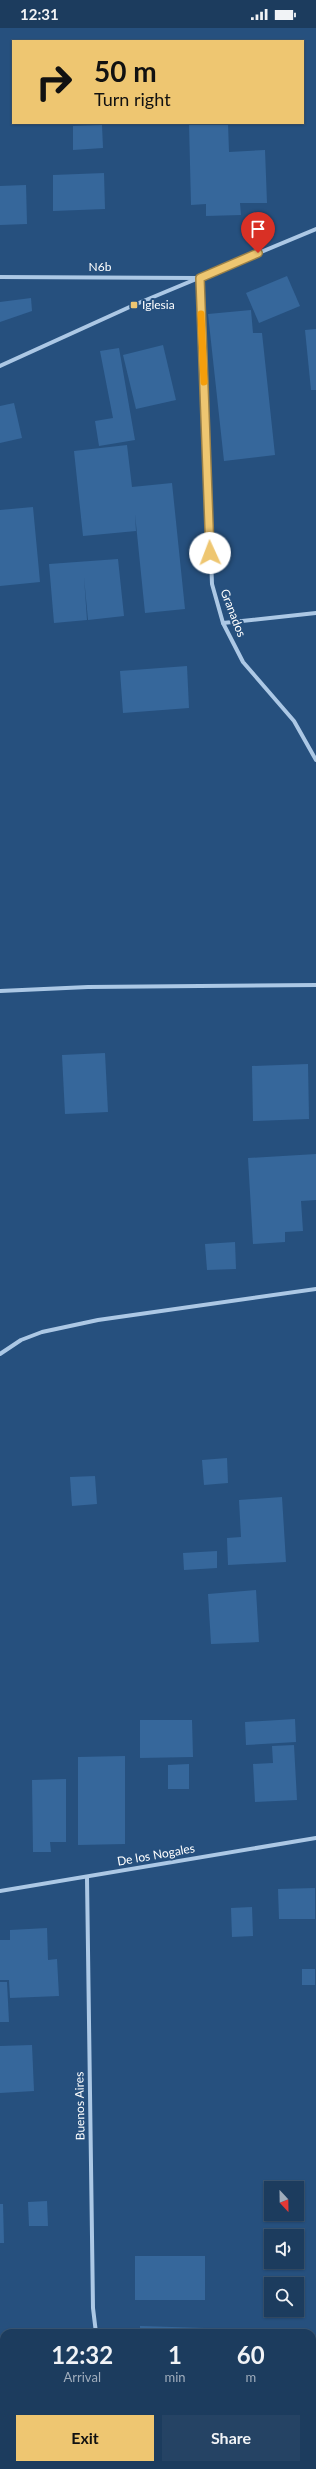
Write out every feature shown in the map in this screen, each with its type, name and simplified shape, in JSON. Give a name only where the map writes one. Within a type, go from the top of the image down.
[{"type":"street","points":[[0,366],[316,229]]},
{"type":"street","name":"N6b","points":[[0,276],[200,278]]},
{"type":"street","name":"Granados","points":[[200,278],[212,584],[223,623],[243,662],[294,721],[316,760]]},
{"type":"street","points":[[223,623],[316,613]]},
{"type":"street","points":[[0,991],[88,986],[316,985]]},
{"type":"street","points":[[0,1354],[22,1340],[42,1332],[98,1320],[316,1289]]},
{"type":"street","name":"De los Nogales","points":[[0,1891],[87,1878],[316,1838]]},
{"type":"street","name":"Buenos Aires","points":[[87,1878],[93,2308],[96,2329]]},
{"type":"building","points":[[189,124],[228,124],[229,152],[265,150],[267,203],[240,203],[241,215],[206,216],[206,204],[191,205]]},
{"type":"building","points":[[102,125],[103,148],[73,150],[73,126]]},
{"type":"building","points":[[104,173],[105,209],[53,211],[53,175]]},
{"type":"building","points":[[26,185],[27,224],[0,225],[0,186]]},
{"type":"building","points":[[287,276],[300,306],[259,323],[246,293]]},
{"type":"building","points":[[31,298],[32,311],[0,322],[0,302]]},
{"type":"building","points":[[251,310],[253,333],[262,333],[275,455],[224,461],[208,314]]},
{"type":"building","points":[[316,329],[316,390],[311,390],[305,330]]},
{"type":"building","points":[[163,345],[176,400],[136,409],[123,355]]},
{"type":"building","points":[[119,348],[135,440],[99,446],[95,421],[113,418],[100,351]]},
{"type":"building","points":[[14,403],[22,438],[0,443],[0,406]]},
{"type":"building","points":[[127,445],[132,487],[172,483],[185,609],[145,613],[135,514],[136,531],[83,536],[74,451]]},
{"type":"building","points":[[33,507],[40,582],[0,586],[0,510]]},
{"type":"building","points":[[118,559],[124,616],[88,620],[84,577],[87,620],[54,623],[49,564]]},
{"type":"building","points":[[187,666],[189,708],[123,713],[120,671]]},
{"type":"building","points":[[105,1053],[108,1112],[65,1114],[62,1055]]},
{"type":"building","points":[[308,1064],[309,1119],[253,1121],[252,1066]]},
{"type":"building","points":[[316,1154],[316,1200],[301,1201],[303,1231],[285,1232],[285,1242],[253,1244],[248,1158]]},
{"type":"building","points":[[235,1242],[236,1269],[207,1270],[205,1244]]},
{"type":"building","points":[[227,1458],[228,1483],[204,1485],[202,1460]]},
{"type":"building","points":[[95,1476],[97,1504],[72,1506],[70,1477]]},
{"type":"building","points":[[282,1497],[286,1562],[228,1565],[227,1538],[241,1537],[239,1500]]},
{"type":"building","points":[[217,1551],[217,1568],[184,1570],[183,1553]]},
{"type":"building","points":[[256,1590],[259,1642],[211,1644],[208,1594]]},
{"type":"building","points":[[295,1719],[296,1742],[246,1745],[245,1722]]},
{"type":"building","points":[[140,1720],[192,1720],[193,1757],[140,1758]]},
{"type":"building","points":[[294,1745],[297,1800],[255,1802],[253,1764],[273,1763],[272,1746]]},
{"type":"building","points":[[125,1756],[125,1844],[78,1845],[78,1757]]},
{"type":"building","points":[[189,1764],[189,1789],[168,1789],[168,1765]]},
{"type":"building","points":[[66,1779],[66,1842],[50,1842],[51,1852],[33,1852],[32,1780]]},
{"type":"building","points":[[315,1888],[315,1919],[279,1919],[278,1889]]},
{"type":"building","points":[[252,1907],[253,1936],[232,1937],[231,1908]]},
{"type":"building","points":[[47,1928],[48,1960],[57,1959],[59,1996],[10,1998],[9,1980],[0,1980],[0,1940],[10,1940],[10,1930]]},
{"type":"building","points":[[302,1969],[315,1969],[315,1985],[302,1985]]},
{"type":"building","points":[[0,1982],[7,1982],[9,2022],[0,2022]]},
{"type":"building","points":[[32,2045],[34,2091],[0,2093],[0,2046]]},
{"type":"building","points":[[47,2201],[48,2226],[29,2226],[28,2202]]},
{"type":"building","points":[[0,2204],[3,2204],[4,2243],[0,2243]]},
{"type":"building","points":[[135,2256],[205,2256],[205,2300],[135,2300]]},
{"type":"building","points":[[140,2326],[205,2328],[205,2329],[140,2329]]},
{"type":"slow traffic","points":[[201,314],[204,382]]},
{"type":"place","name":"Iglesia","points":[[134,305]]},
{"type":"route","points":[[210,553],[200,278],[258,253]]}]
